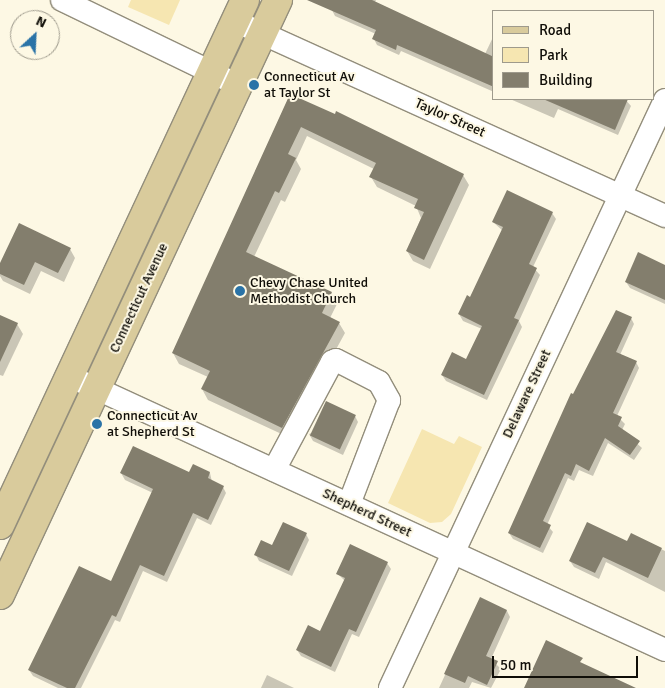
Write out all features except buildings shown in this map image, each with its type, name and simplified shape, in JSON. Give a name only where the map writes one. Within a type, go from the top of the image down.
[{"type":"main road","name":"Connecticut Avenue","points":[[0,595],[278,0]]},
{"type":"main road","points":[[0,525],[240,11]]},
{"type":"street","points":[[62,0],[238,85]]},
{"type":"street","name":"Taylor Street","points":[[240,11],[262,34],[665,216]]},
{"type":"street","name":"Delaware Street","points":[[390,688],[665,100]]},
{"type":"street","points":[[274,470],[332,362],[336,360],[378,382],[389,400],[348,504]]},
{"type":"street","name":"Shepherd Street","points":[[69,376],[665,650]]},
{"type":"green space","points":[[131,0],[180,0],[169,25],[128,7]]},
{"type":"green space","points":[[422,429],[454,444],[459,436],[482,447],[451,514],[442,522],[430,523],[388,503]]},
{"type":"place","name":"Connecticut Av at Taylor St","points":[[254,85]]},
{"type":"place","name":"Chevy Chase United Methodist Church","points":[[240,291]]},
{"type":"place","name":"Connecticut Av at Shepherd St","points":[[97,424]]}]
